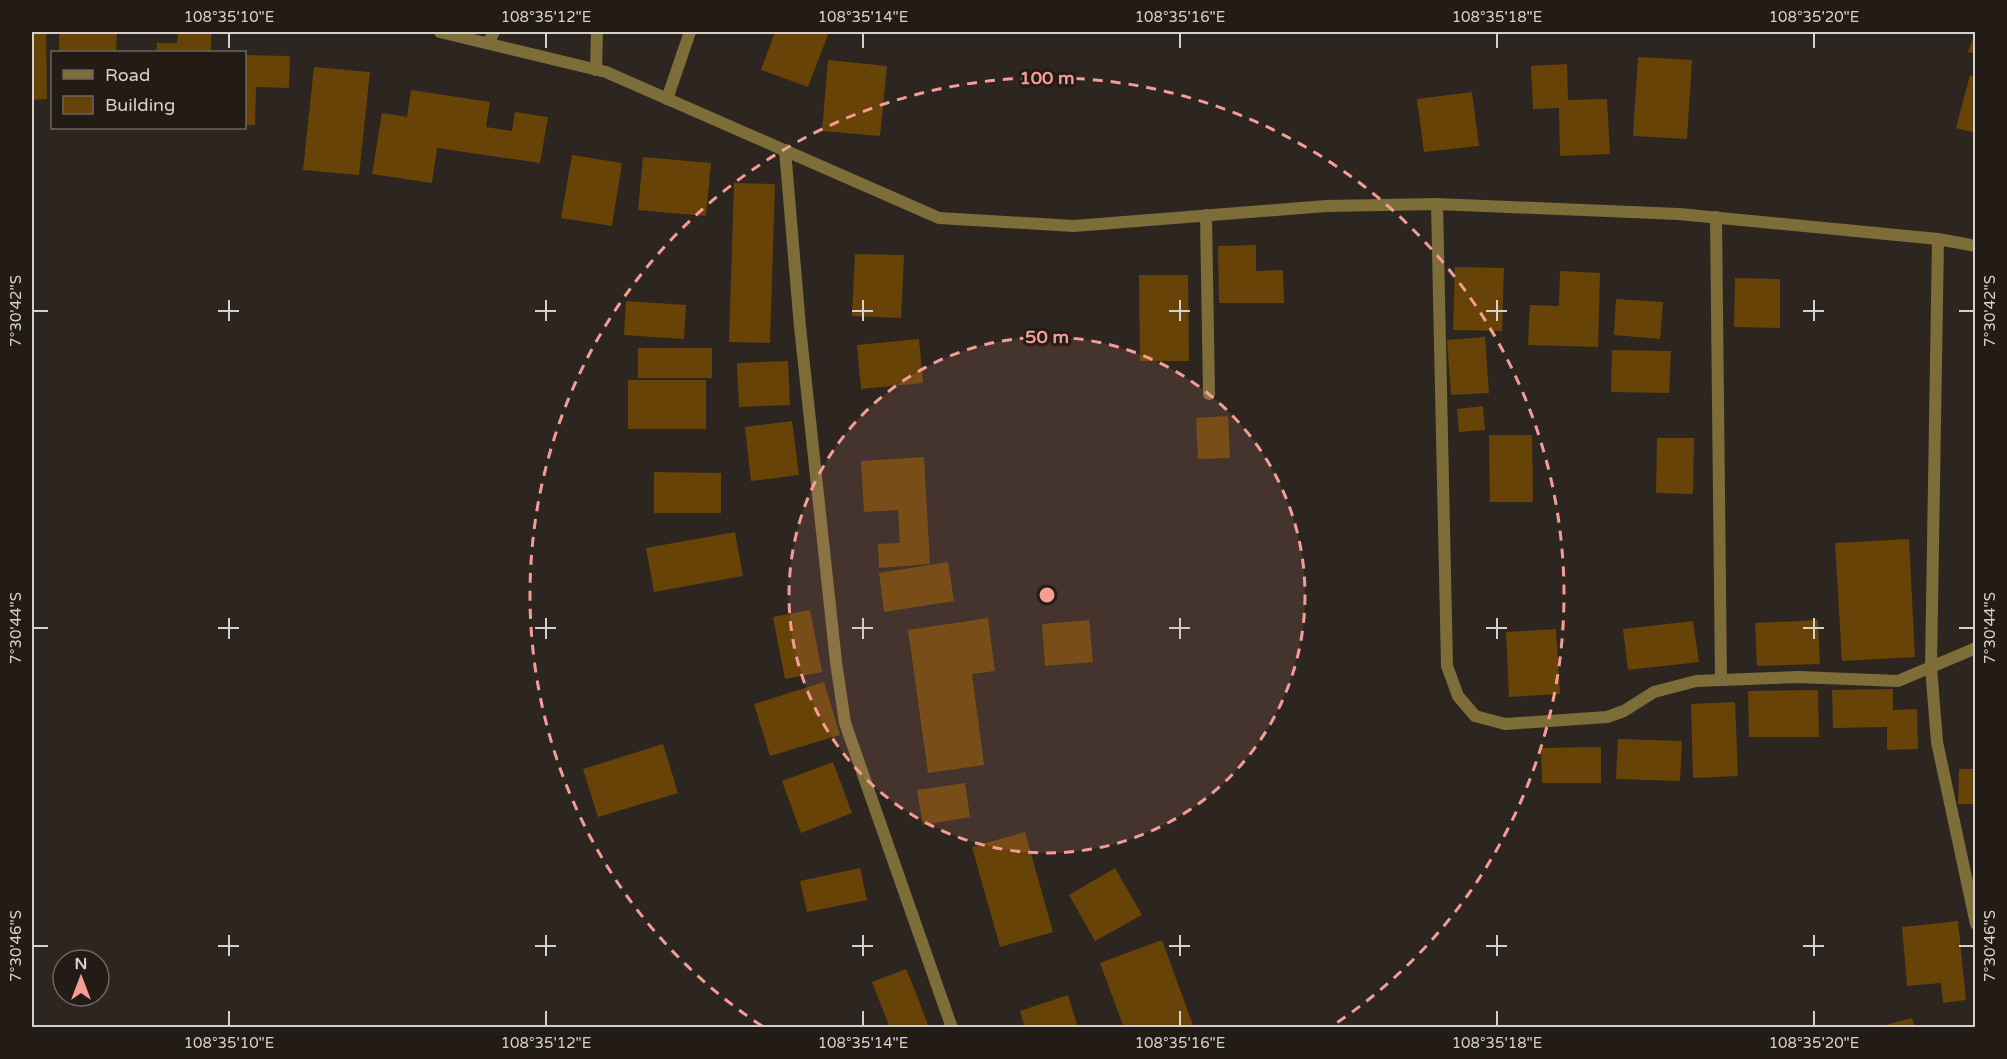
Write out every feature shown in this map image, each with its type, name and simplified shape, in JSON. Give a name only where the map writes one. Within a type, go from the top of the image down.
[{"type":"street","points":[[440,32],[596,70],[939,218],[1074,226],[1326,206],[1437,204],[1678,214],[1938,239],[1976,246]]},
{"type":"street","points":[[488,43],[494,32]]},
{"type":"street","points":[[596,70],[597,32]]},
{"type":"street","points":[[667,99],[690,32]]},
{"type":"street","points":[[785,150],[800,327],[835,650],[846,723],[952,1028]]},
{"type":"street","points":[[1437,204],[1447,666],[1458,696],[1475,716],[1505,724],[1607,717],[1624,711],[1654,692],[1696,681],[1799,677],[1898,681],[1976,648]]},
{"type":"street","points":[[1206,215],[1209,394]]},
{"type":"street","points":[[1716,217],[1721,680]]},
{"type":"street","points":[[1938,239],[1931,667],[1937,742],[1976,924]]},
{"type":"building","points":[[32,32],[46,32],[47,99],[32,100]]},
{"type":"building","points":[[59,32],[117,32],[116,51],[59,51]]},
{"type":"building","points":[[178,32],[211,32],[211,51],[156,51],[157,43],[177,43]]},
{"type":"building","points":[[775,32],[829,32],[808,87],[761,70]]},
{"type":"building","points":[[1976,32],[1976,54],[1968,52]]},
{"type":"building","points":[[246,55],[290,56],[289,88],[256,87],[255,125],[246,125]]},
{"type":"building","points":[[1638,57],[1692,60],[1687,139],[1633,136]]},
{"type":"building","points":[[828,60],[887,66],[880,136],[822,131]]},
{"type":"building","points":[[1567,64],[1568,100],[1607,99],[1610,154],[1560,156],[1559,108],[1533,109],[1531,66]]},
{"type":"building","points":[[314,67],[370,72],[359,175],[303,170]]},
{"type":"building","points":[[1970,75],[1976,77],[1976,133],[1956,128]]},
{"type":"building","points":[[411,90],[490,102],[486,127],[512,131],[515,112],[548,117],[540,163],[437,148],[432,183],[372,174],[382,113],[407,117]]},
{"type":"building","points":[[1472,92],[1479,146],[1424,152],[1417,99]]},
{"type":"building","points":[[572,155],[622,163],[612,226],[561,218]]},
{"type":"building","points":[[643,157],[711,163],[706,216],[638,210]]},
{"type":"building","points":[[734,183],[775,184],[770,343],[729,342]]},
{"type":"building","points":[[1974,183],[1976,183],[1976,205],[1973,205]]},
{"type":"building","points":[[1256,245],[1256,271],[1283,270],[1284,303],[1219,303],[1218,246]]},
{"type":"building","points":[[855,254],[904,255],[901,318],[852,316]]},
{"type":"building","points":[[1455,267],[1504,268],[1502,331],[1453,330]]},
{"type":"building","points":[[1560,271],[1600,273],[1598,347],[1528,345],[1530,305],[1559,306]]},
{"type":"building","points":[[1139,275],[1188,275],[1189,361],[1140,361]]},
{"type":"building","points":[[1735,278],[1780,279],[1780,328],[1734,327]]},
{"type":"building","points":[[1616,299],[1663,302],[1660,339],[1614,335]]},
{"type":"building","points":[[626,301],[686,305],[684,339],[624,335]]},
{"type":"building","points":[[1485,337],[1489,393],[1451,395],[1447,340]]},
{"type":"building","points":[[919,339],[923,383],[861,389],[857,345]]},
{"type":"building","points":[[638,348],[712,348],[712,378],[638,378]]},
{"type":"building","points":[[1612,350],[1671,351],[1669,393],[1611,392]]},
{"type":"building","points":[[788,361],[790,405],[739,407],[737,363]]},
{"type":"building","points":[[628,380],[706,380],[706,429],[628,429]]},
{"type":"building","points":[[1483,406],[1485,430],[1459,432],[1457,409]]},
{"type":"building","points":[[1228,416],[1230,458],[1198,459],[1196,418]]},
{"type":"building","points":[[792,421],[799,475],[751,481],[745,427]]},
{"type":"building","points":[[1489,435],[1532,435],[1533,502],[1490,502]]},
{"type":"building","points":[[1657,438],[1694,438],[1693,494],[1656,493]]},
{"type":"building","points":[[924,457],[930,564],[879,568],[878,544],[900,543],[898,510],[864,512],[861,461]]},
{"type":"building","points":[[654,472],[721,473],[721,513],[654,513]]},
{"type":"building","points":[[735,532],[743,576],[654,592],[646,548]]},
{"type":"building","points":[[1909,539],[1915,657],[1842,661],[1835,543]]},
{"type":"building","points":[[948,562],[954,601],[884,612],[879,573]]},
{"type":"building","points":[[810,610],[822,672],[785,679],[773,617]]},
{"type":"building","points":[[988,618],[995,671],[972,674],[984,765],[928,773],[908,630]]},
{"type":"building","points":[[1089,620],[1093,662],[1045,666],[1042,624]]},
{"type":"building","points":[[1818,620],[1820,664],[1757,666],[1755,623]]},
{"type":"building","points":[[1693,621],[1699,662],[1628,670],[1623,629]]},
{"type":"building","points":[[1556,629],[1560,694],[1509,697],[1506,632]]},
{"type":"building","points":[[824,682],[840,735],[770,756],[754,704]]},
{"type":"building","points":[[1893,689],[1893,710],[1917,709],[1918,749],[1887,750],[1887,727],[1833,728],[1832,690]]},
{"type":"building","points":[[1818,690],[1819,737],[1749,737],[1748,691]]},
{"type":"building","points":[[1735,702],[1738,776],[1693,778],[1691,704]]},
{"type":"building","points":[[1618,739],[1682,741],[1680,781],[1616,779]]},
{"type":"building","points":[[663,744],[678,793],[598,817],[583,769]]},
{"type":"building","points":[[1601,747],[1601,783],[1542,783],[1541,748]]},
{"type":"building","points":[[833,762],[852,813],[801,833],[782,781]]},
{"type":"building","points":[[1959,769],[1976,769],[1976,804],[1958,804]]},
{"type":"building","points":[[965,783],[970,817],[923,825],[917,790]]},
{"type":"building","points":[[1025,832],[1053,932],[1000,947],[972,847]]},
{"type":"building","points":[[860,868],[867,900],[807,912],[800,881]]},
{"type":"building","points":[[1115,868],[1142,915],[1095,941],[1069,895]]},
{"type":"building","points":[[1958,921],[1966,1000],[1943,1003],[1941,983],[1907,986],[1902,927]]},
{"type":"building","points":[[1162,940],[1194,1028],[1124,1028],[1100,963]]},
{"type":"building","points":[[906,969],[929,1028],[890,1028],[872,982]]},
{"type":"building","points":[[1068,995],[1078,1028],[1025,1028],[1020,1011]]},
{"type":"building","points":[[1912,1018],[1915,1028],[1878,1028],[1878,1027]]}]
